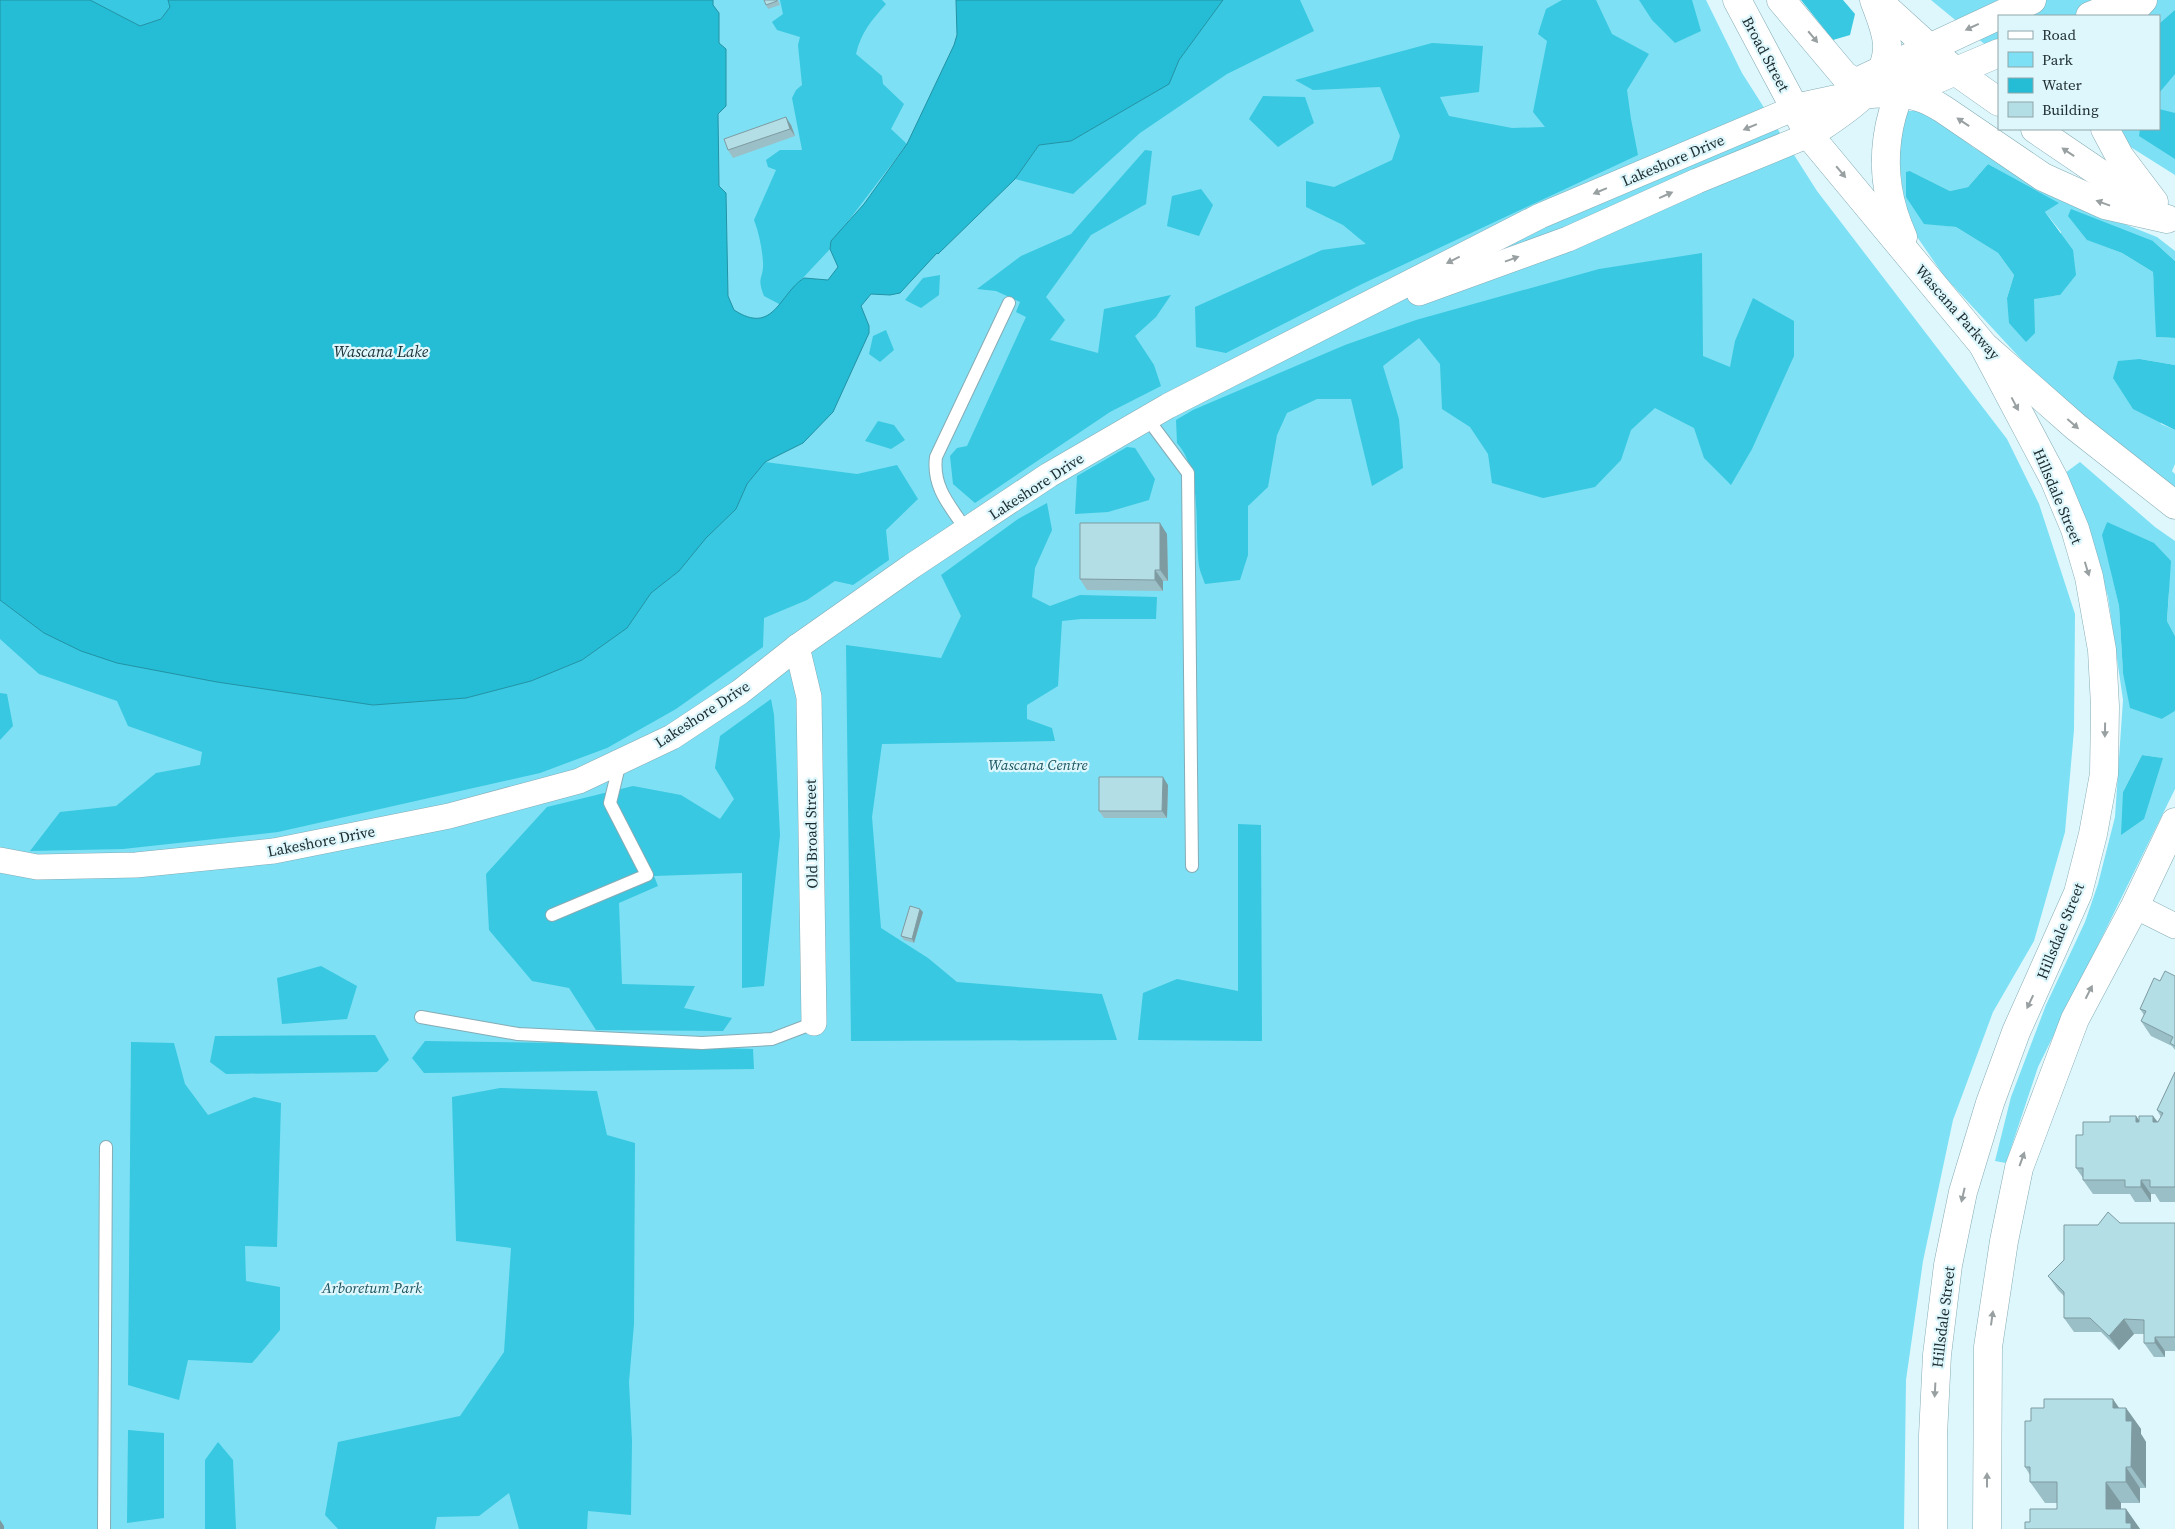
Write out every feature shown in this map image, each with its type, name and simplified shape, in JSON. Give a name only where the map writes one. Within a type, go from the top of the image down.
[{"type":"street","name":"Broad Street","points":[[1737,0],[1795,108]]},
{"type":"street","points":[[1781,0],[1844,75],[1925,99],[2043,177],[2105,205],[2172,223]]},
{"type":"street","points":[[1875,0],[1887,44],[1879,85],[1886,140],[1885,168],[1888,195],[1895,218],[1915,262]]},
{"type":"street","points":[[1875,0],[1956,71],[1998,101]]},
{"type":"street","points":[[1999,15],[2032,0]]},
{"type":"street","points":[[2092,15],[2130,0]]},
{"type":"street","points":[[2129,15],[2143,0]]},
{"type":"street","points":[[1810,135],[1879,85],[1914,65],[1928,47],[1998,15]]},
{"type":"street","points":[[1795,108],[1879,85],[1956,71],[1998,53]]},
{"type":"street","name":"Lakeshore Drive","points":[[1318,329],[1568,239],[1697,181],[1810,135],[1879,85]]},
{"type":"street","name":"Wascana Parkway","points":[[1795,108],[1810,135],[1984,346],[2076,427],[2175,505]]},
{"type":"street","name":"Lakeshore Drive","points":[[0,860],[36,866],[136,865],[274,851],[458,813],[579,781],[672,738],[740,692],[797,647],[912,566],[1049,475],[1147,418],[1540,216],[1795,108]]},
{"type":"street","points":[[2037,130],[2172,223]]},
{"type":"street","points":[[2106,130],[2120,156],[2172,223]]},
{"type":"street","name":"Hillsdale Street","points":[[1933,1529],[1933,1435],[1937,1356],[1948,1265],[1964,1192],[1990,1103],[2016,1032],[2049,962],[2078,893],[2093,834],[2104,774],[2105,706],[2102,650],[2089,577],[2075,528],[2054,479],[1984,346]]},
{"type":"street","name":"Old Broad Street","points":[[797,647],[809,697],[814,1023]]},
{"type":"street","points":[[1987,1529],[1988,1347],[2004,1241],[2019,1168],[2075,1019],[2135,906],[2175,822]]},
{"type":"street","points":[[2135,906],[2175,926]]},
{"type":"lane","points":[[967,531],[938,487],[934,472],[936,457],[1009,303]]},
{"type":"lane","points":[[1147,418],[1188,473],[1192,866]]},
{"type":"lane","points":[[552,915],[647,875],[610,803],[620,762]]},
{"type":"lane","points":[[421,1017],[518,1034],[702,1043],[772,1039],[814,1023]]},
{"type":"lane","points":[[104,1529],[106,1146]]},
{"type":"green space","name":"Wascana Centre","points":[[0,0],[1706,0],[1742,73],[1817,191],[2007,439],[2039,504],[2075,614],[2074,730],[2065,832],[2034,941],[1993,1012],[1953,1120],[1923,1261],[1906,1380],[1904,1529],[0,1529]]},
{"type":"green space","points":[[1931,0],[2175,0],[2175,175],[2104,130],[2160,130],[2160,15],[1998,15],[1998,55]]},
{"type":"green space","points":[[1904,111],[1927,111],[1974,148],[2074,204],[2157,237],[2175,251],[2175,261],[2153,241],[2088,240],[2122,253],[2153,272],[2157,337],[2175,338],[2175,365],[2140,359],[2161,424],[2175,430],[2175,464],[2172,471],[2175,474],[2175,490],[2134,459],[2033,372],[1944,276],[1911,228],[1893,187]],"holes":[[[1988,164],[2058,203],[2045,212],[2061,232],[2060,295],[2034,298],[2033,313],[2007,298],[2014,275],[1998,253],[1956,227],[1924,223],[1910,171],[1950,191],[1968,187]]]},
{"type":"green space","points":[[2080,462],[2155,527],[2175,541],[2175,636],[2167,621],[2169,593],[2107,522],[2103,535],[2119,606],[2123,673],[2162,719],[2175,711],[2175,789],[2038,1067],[2006,1163],[1995,1161],[2011,1097],[2046,1005],[2085,922],[2098,884],[2115,817],[2123,700],[2108,597],[2081,507],[2065,473]],"holes":[[[2142,755],[2162,758],[2123,792]]]},
{"type":"shaded area","points":[[90,0],[168,0],[170,7],[161,19],[140,26]]},
{"type":"shaded area","points":[[780,0],[882,0],[886,4],[864,33],[856,54],[882,76],[883,84],[904,104],[891,129],[907,144],[830,245],[830,249],[800,281],[781,305],[764,296],[760,281],[763,257],[754,220],[776,170],[768,167],[766,160],[780,150],[802,150],[792,98],[796,90],[802,85],[798,45],[800,37],[777,30],[772,22],[783,14]]},
{"type":"shaded area","points":[[1223,0],[1300,0],[1314,31],[1227,74],[1140,133],[1073,194],[1015,179],[1039,145],[1071,141],[1169,84],[1179,60]]},
{"type":"shaded area","points":[[1562,0],[1596,0],[1612,34],[1649,54],[1627,90],[1638,155],[1362,284],[1226,353],[1196,347],[1195,307],[1322,250],[1366,244],[1343,225],[1306,207],[1306,181],[1334,187],[1392,160],[1400,136],[1380,87],[1313,90],[1295,80],[1432,43],[1483,46],[1479,92],[1440,97],[1449,116],[1512,128],[1545,127],[1533,112],[1547,41],[1538,34],[1546,9]]},
{"type":"shaded area","points":[[1639,0],[1692,0],[1701,31],[1675,43],[1652,20]]},
{"type":"shaded area","points":[[1801,0],[1843,0],[1855,14],[1850,35],[1833,40]]},
{"type":"shaded area","points":[[2175,10],[2175,74],[2160,92],[2160,23]]},
{"type":"shaded area","points":[[1263,96],[1305,97],[1314,123],[1278,147],[1249,119]]},
{"type":"shaded area","points":[[2160,109],[2175,113],[2175,159],[2139,136],[2140,130],[2160,130]]},
{"type":"shaded area","points":[[1145,150],[1152,151],[1146,204],[1091,235],[1046,297],[1065,320],[1050,340],[1098,353],[1104,309],[1171,295],[1156,317],[1135,336],[1154,365],[1161,386],[1110,412],[975,503],[953,484],[950,456],[957,448],[967,446],[1026,317],[1016,312],[1020,302],[996,291],[977,289],[1021,256],[1071,234]]},
{"type":"shaded area","points":[[1988,164],[2059,203],[2045,212],[2073,250],[2076,275],[2060,295],[2034,299],[2035,333],[2026,342],[2009,323],[2007,298],[2014,275],[1998,253],[1956,227],[1924,224],[1906,197],[1906,172],[1910,171],[1950,191],[1968,187]]},
{"type":"shaded area","points":[[1201,189],[1213,205],[1199,236],[1167,226],[1172,196]]},
{"type":"shaded area","points":[[2071,209],[2153,241],[2175,261],[2175,338],[2156,337],[2153,272],[2122,253],[2087,240],[2068,216]]},
{"type":"shaded area","points":[[1702,253],[1703,356],[1730,367],[1735,341],[1753,298],[1794,321],[1794,356],[1752,449],[1731,485],[1704,458],[1694,428],[1655,408],[1631,430],[1621,460],[1595,487],[1543,498],[1492,483],[1488,454],[1470,427],[1442,409],[1440,364],[1419,338],[1383,366],[1399,419],[1403,468],[1372,486],[1351,399],[1317,399],[1287,413],[1277,435],[1268,487],[1248,506],[1248,555],[1240,580],[1205,584],[1199,566],[1194,485],[1191,469],[1177,443],[1176,420],[1193,410],[1345,345],[1416,320],[1599,269]]},
{"type":"shaded area","points":[[940,275],[939,295],[921,308],[905,300],[923,278]]},
{"type":"shaded area","points":[[886,330],[894,350],[880,362],[869,354],[873,336]]},
{"type":"shaded area","points":[[2140,359],[2175,365],[2175,430],[2133,409],[2113,378],[2118,361]]},
{"type":"shaded area","points":[[878,421],[894,425],[905,440],[891,449],[865,441]]},
{"type":"shaded area","points":[[1127,447],[1135,448],[1155,479],[1149,500],[1108,512],[1075,514],[1077,476]]},
{"type":"shaded area","points":[[765,462],[857,474],[897,465],[918,499],[886,530],[889,560],[853,585],[835,581],[807,600],[764,618],[763,647],[676,709],[607,748],[540,773],[278,832],[123,849],[30,851],[60,812],[116,806],[156,773],[200,765],[202,752],[128,726],[117,701],[39,674],[0,639],[0,600],[44,633],[373,705],[466,698],[531,681],[582,660],[627,628],[651,593],[679,571],[706,538],[736,509],[747,484]]},
{"type":"shaded area","points":[[1047,503],[1052,530],[1035,568],[1032,597],[1050,606],[1080,595],[1157,597],[1156,619],[1081,619],[1062,621],[1058,686],[1027,705],[1027,719],[1052,728],[1055,741],[882,744],[872,817],[881,928],[928,958],[957,982],[1102,994],[1117,1040],[851,1041],[846,645],[941,658],[961,616],[941,575],[1018,519]]},
{"type":"shaded area","points":[[2107,522],[2154,543],[2171,561],[2167,621],[2175,636],[2175,711],[2162,719],[2130,708],[2123,673],[2119,606],[2102,535]]},
{"type":"shaded area","points":[[0,693],[7,694],[13,726],[0,740]]},
{"type":"shaded area","points":[[771,699],[774,715],[780,835],[764,986],[742,988],[742,873],[654,876],[658,886],[619,903],[622,984],[695,986],[684,1008],[732,1018],[723,1031],[596,1030],[569,988],[532,981],[489,930],[486,874],[547,807],[633,786],[681,795],[720,819],[734,799],[715,768],[720,736]]},
{"type":"shaded area","points":[[2142,755],[2163,758],[2144,819],[2121,835],[2123,792]]},
{"type":"shaded area","points":[[1238,824],[1261,825],[1262,1041],[1138,1040],[1143,993],[1177,979],[1238,991]]},
{"type":"shaded area","points":[[321,966],[357,986],[347,1019],[282,1024],[277,978]]},
{"type":"shaded area","points":[[375,1035],[389,1060],[377,1072],[226,1074],[210,1062],[215,1036]]},
{"type":"shaded area","points":[[425,1041],[753,1049],[754,1069],[424,1073],[412,1058]]},
{"type":"shaded area","points":[[131,1042],[174,1043],[185,1084],[208,1115],[254,1097],[281,1103],[277,1247],[245,1246],[246,1281],[280,1287],[280,1330],[252,1363],[188,1360],[179,1400],[128,1385]]},
{"type":"shaded area","points":[[500,1088],[597,1091],[607,1135],[635,1143],[634,1324],[629,1382],[632,1441],[631,1515],[588,1511],[587,1529],[519,1529],[509,1493],[479,1516],[437,1517],[435,1529],[338,1529],[325,1515],[338,1442],[460,1416],[504,1352],[511,1248],[456,1241],[452,1097]]},
{"type":"shaded area","points":[[128,1430],[164,1433],[164,1518],[127,1523]]},
{"type":"shaded area","points":[[218,1442],[233,1460],[236,1529],[205,1529],[205,1460]]},
{"type":"water","name":"Wascana Lake","points":[[0,0],[90,0],[140,26],[161,19],[170,7],[168,0],[713,0],[713,5],[719,13],[719,43],[726,49],[726,106],[718,114],[719,186],[726,193],[728,296],[734,310],[747,317],[758,318],[767,316],[775,310],[795,285],[804,278],[828,280],[838,267],[830,249],[831,241],[864,204],[907,144],[954,45],[957,35],[956,0],[1223,0],[1179,60],[1169,84],[1071,141],[1039,145],[1015,179],[937,253],[900,293],[890,295],[871,294],[861,306],[869,326],[869,333],[833,412],[803,443],[765,462],[747,484],[736,509],[706,538],[679,571],[651,593],[627,628],[582,660],[531,681],[466,698],[373,705],[217,682],[117,663],[81,651],[44,633],[0,600]]},
{"type":"building","points":[[764,0],[777,0],[777,1],[766,5]]},
{"type":"building","points":[[786,117],[790,129],[728,150],[724,139]]},
{"type":"building","points":[[1080,523],[1160,523],[1160,570],[1155,570],[1155,580],[1080,579]]},
{"type":"building","points":[[1099,777],[1163,777],[1162,811],[1099,811]]},
{"type":"building","points":[[910,906],[920,909],[912,939],[901,936]]},
{"type":"building","points":[[2165,971],[2175,976],[2175,1046],[2170,1043],[2173,1037],[2141,1021],[2146,1011],[2140,1009],[2154,978],[2160,981]]},
{"type":"building","points":[[2175,1072],[2175,1187],[2150,1187],[2150,1180],[2141,1180],[2141,1187],[2125,1187],[2125,1180],[2083,1180],[2083,1168],[2076,1168],[2076,1135],[2083,1135],[2083,1122],[2110,1122],[2110,1116],[2136,1116],[2136,1122],[2139,1122],[2139,1116],[2153,1116],[2153,1122],[2158,1122],[2163,1113],[2157,1110]]},
{"type":"building","points":[[2108,1212],[2120,1223],[2175,1223],[2175,1337],[2155,1337],[2155,1343],[2144,1343],[2144,1320],[2124,1319],[2109,1336],[2090,1318],[2064,1318],[2064,1292],[2048,1276],[2064,1260],[2064,1225],[2098,1225]]},
{"type":"building","points":[[2044,1399],[2113,1399],[2113,1408],[2126,1408],[2126,1421],[2132,1421],[2131,1467],[2126,1467],[2126,1482],[2106,1482],[2106,1509],[2126,1509],[2126,1523],[2131,1523],[2131,1529],[2025,1529],[2025,1522],[2030,1522],[2030,1509],[2057,1509],[2057,1482],[2030,1482],[2030,1467],[2025,1467],[2025,1421],[2031,1421],[2031,1408],[2044,1408]]},
{"type":"park label","name":"Arboretum Park","points":[[372,1287]]}]
